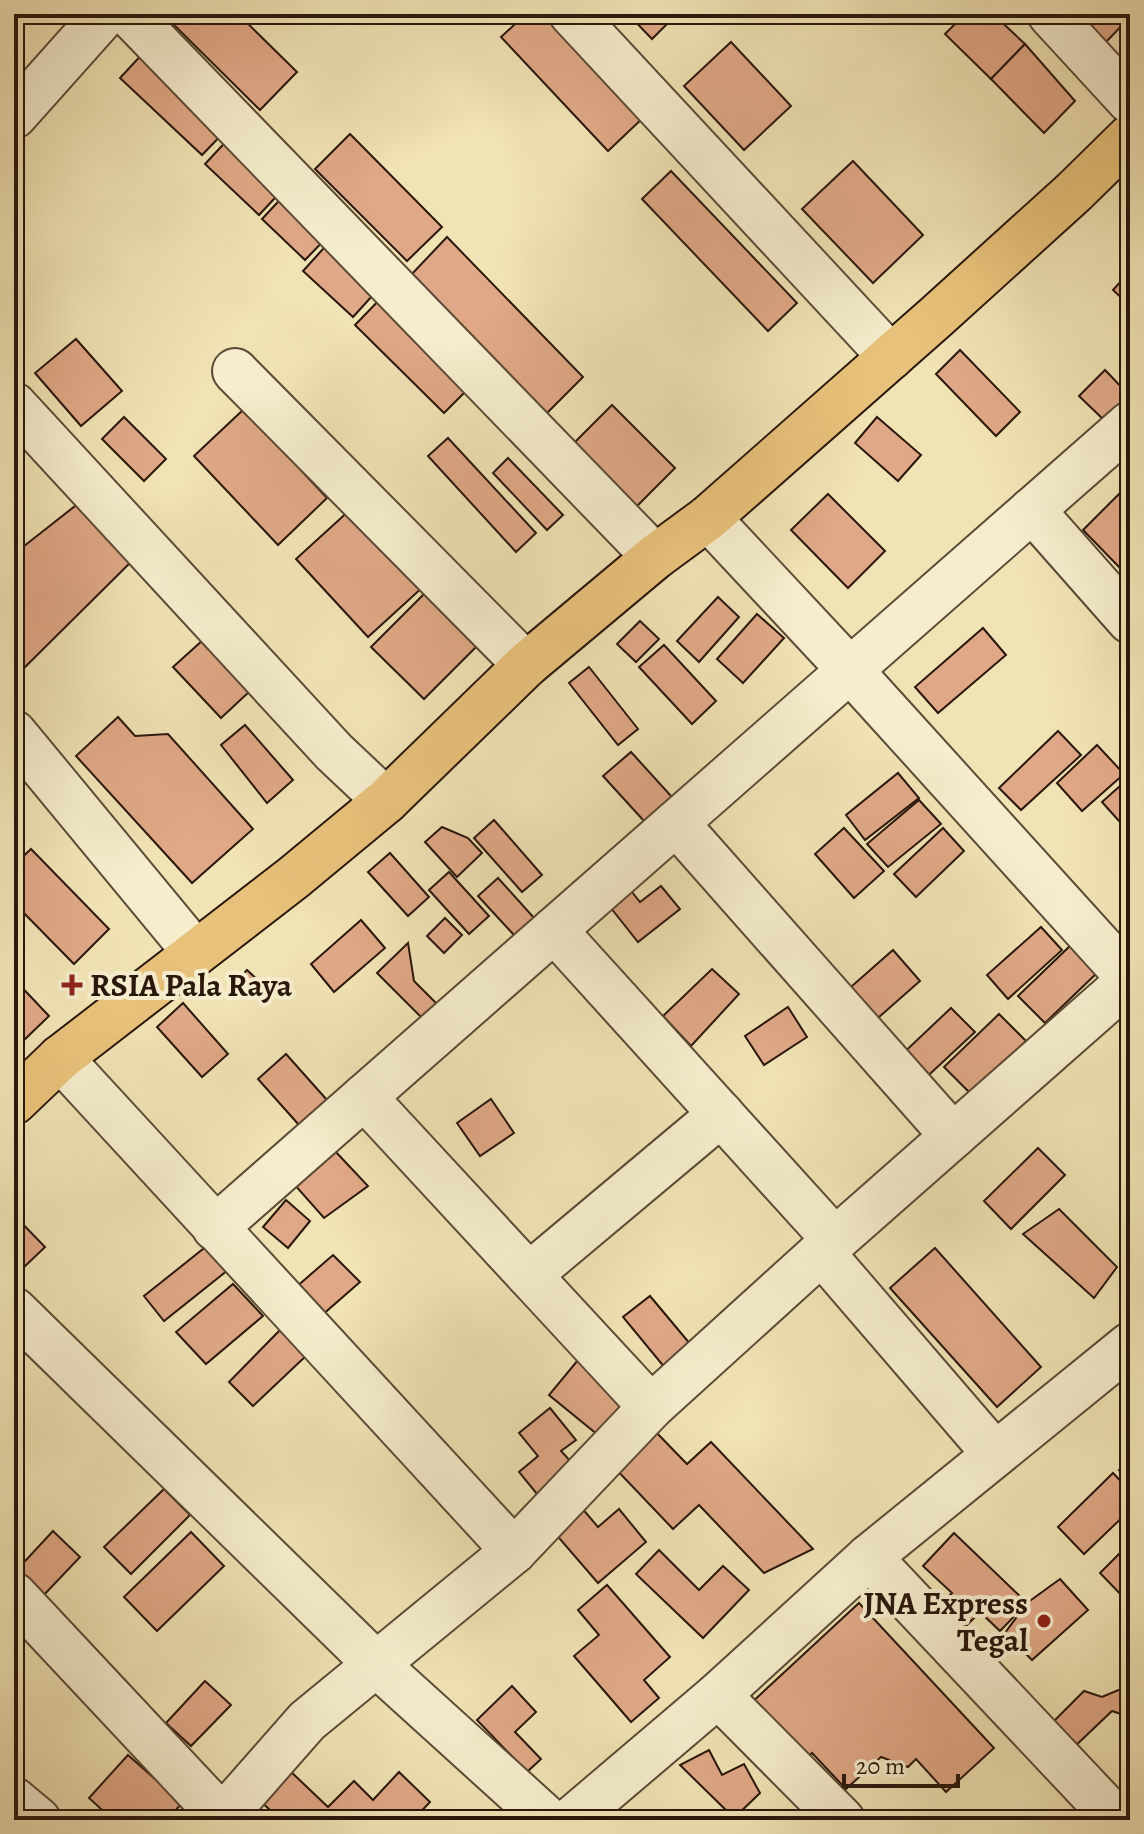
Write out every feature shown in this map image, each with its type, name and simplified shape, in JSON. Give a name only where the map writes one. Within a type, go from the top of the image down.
[{"type":"main road","points":[[14,1102],[60,1058],[293,878],[386,801],[526,665],[655,557],[708,518],[1074,192],[1130,137]]},
{"type":"street","points":[[14,116],[105,14]]},
{"type":"street","points":[[129,14],[655,557]]},
{"type":"street","points":[[572,14],[891,357]]},
{"type":"street","points":[[1050,14],[1130,101]]},
{"type":"street","points":[[235,371],[526,665]]},
{"type":"street","points":[[14,405],[323,740],[386,801]]},
{"type":"street","points":[[215,1228],[1130,424]]},
{"type":"street","points":[[1032,510],[1130,621]]},
{"type":"street","points":[[14,1595],[221,1819],[307,1721],[514,1551],[651,1407],[1130,979],[708,518]]},
{"type":"street","points":[[14,733],[195,952]]},
{"type":"street","points":[[676,823],[953,1136]]},
{"type":"street","points":[[554,930],[721,1114],[995,1454]]},
{"type":"street","points":[[60,1058],[514,1551]]},
{"type":"street","points":[[364,1097],[651,1407]]},
{"type":"street","points":[[529,1275],[721,1114]]},
{"type":"street","points":[[14,1310],[377,1665],[548,1820]]},
{"type":"street","points":[[571,1820],[718,1695],[869,1557],[1130,1345]]},
{"type":"street","points":[[869,1557],[1117,1820]]},
{"type":"street","points":[[718,1695],[842,1820]]},
{"type":"street","points":[[14,1800],[38,1820]]},
{"type":"building","points":[[170,14],[238,14],[297,72],[260,110],[167,18]]},
{"type":"building","points":[[526,14],[550,14],[645,116],[608,151],[501,37]]},
{"type":"building","points":[[628,14],[677,14],[652,39]]},
{"type":"building","points":[[965,14],[993,14],[1025,44],[991,79],[945,34]]},
{"type":"building","points":[[1078,14],[1130,14],[1130,17],[1106,42]]},
{"type":"building","points":[[731,42],[791,106],[744,150],[684,86]]},
{"type":"building","points":[[1025,44],[1075,101],[1044,133],[991,79]]},
{"type":"building","points":[[147,49],[230,126],[202,155],[120,78]]},
{"type":"building","points":[[234,133],[288,184],[259,215],[205,164]]},
{"type":"building","points":[[350,134],[442,227],[407,261],[315,169]]},
{"type":"building","points":[[853,161],[923,235],[873,283],[802,209]]},
{"type":"building","points":[[671,171],[797,303],[768,331],[642,199]]},
{"type":"building","points":[[290,189],[334,230],[305,260],[262,219]]},
{"type":"building","points":[[447,237],[583,377],[545,415],[410,276]]},
{"type":"building","points":[[333,238],[383,284],[353,317],[303,271]]},
{"type":"building","points":[[1130,271],[1130,306],[1113,290]]},
{"type":"building","points":[[388,291],[478,379],[444,413],[355,325]]},
{"type":"building","points":[[76,339],[122,391],[81,426],[35,373]]},
{"type":"building","points":[[960,350],[1020,412],[996,436],[936,374]]},
{"type":"building","points":[[1105,370],[1130,396],[1106,422],[1079,396]]},
{"type":"building","points":[[612,405],[675,468],[635,508],[572,445]]},
{"type":"building","points":[[244,409],[327,498],[278,545],[194,456]]},
{"type":"building","points":[[124,417],[166,459],[144,481],[102,439]]},
{"type":"building","points":[[877,417],[921,455],[898,481],[855,443]]},
{"type":"building","points":[[448,438],[536,533],[516,552],[428,456]]},
{"type":"building","points":[[508,458],[563,515],[547,530],[493,473]]},
{"type":"building","points":[[1130,483],[1130,562],[1122,570],[1083,530]]},
{"type":"building","points":[[828,494],[885,551],[848,588],[791,530]]},
{"type":"building","points":[[89,495],[140,553],[14,678],[14,554]]},
{"type":"building","points":[[352,508],[424,586],[368,637],[296,559]]},
{"type":"building","points":[[439,579],[492,631],[424,699],[371,647]]},
{"type":"building","points":[[718,597],[739,617],[699,662],[677,641]]},
{"type":"building","points":[[757,614],[784,638],[743,683],[717,659]]},
{"type":"building","points":[[640,621],[659,639],[636,662],[617,644]]},
{"type":"building","points":[[983,628],[1006,655],[938,713],[915,687]]},
{"type":"building","points":[[203,640],[250,691],[221,718],[173,667]]},
{"type":"building","points":[[664,645],[716,701],[692,724],[639,667]]},
{"type":"building","points":[[589,667],[638,729],[618,745],[569,683]]},
{"type":"building","points":[[118,717],[135,736],[168,734],[253,829],[192,883],[76,756]]},
{"type":"building","points":[[245,725],[293,780],[267,803],[221,745]]},
{"type":"building","points":[[1058,731],[1081,755],[1021,810],[999,788]]},
{"type":"building","points":[[1097,745],[1124,774],[1082,811],[1057,783]]},
{"type":"building","points":[[631,752],[681,807],[654,832],[603,776]]},
{"type":"building","points":[[898,773],[919,798],[865,840],[846,815]]},
{"type":"building","points":[[1130,777],[1130,830],[1128,831],[1102,802]]},
{"type":"building","points":[[919,800],[941,824],[888,867],[867,844]]},
{"type":"building","points":[[494,820],[542,875],[522,892],[474,838]]},
{"type":"building","points":[[442,827],[468,838],[482,853],[457,877],[425,842]]},
{"type":"building","points":[[844,828],[884,871],[854,898],[815,854]]},
{"type":"building","points":[[943,828],[964,851],[916,897],[894,874]]},
{"type":"building","points":[[31,849],[109,929],[74,964],[14,903],[14,865]]},
{"type":"building","points":[[390,853],[429,897],[408,916],[368,872]]},
{"type":"building","points":[[449,872],[489,916],[469,934],[429,890]]},
{"type":"building","points":[[498,878],[544,929],[525,947],[478,896]]},
{"type":"building","points":[[624,882],[640,902],[661,886],[680,909],[638,942],[603,898]]},
{"type":"building","points":[[445,918],[462,935],[444,953],[427,936]]},
{"type":"building","points":[[361,920],[385,948],[334,992],[311,964]]},
{"type":"building","points":[[1041,927],[1062,950],[1008,999],[987,975]]},
{"type":"building","points":[[408,943],[414,981],[451,1018],[436,1032],[377,973]]},
{"type":"building","points":[[1073,943],[1100,970],[1045,1023],[1018,996]]},
{"type":"building","points":[[893,950],[920,981],[870,1025],[844,993]]},
{"type":"building","points":[[712,969],[739,994],[691,1046],[663,1016]]},
{"type":"building","points":[[247,970],[261,983],[250,996],[236,982]]},
{"type":"building","points":[[14,979],[49,1016],[21,1043],[14,1036]]},
{"type":"building","points":[[183,1003],[228,1054],[202,1077],[157,1027]]},
{"type":"building","points":[[788,1007],[807,1037],[764,1065],[745,1036]]},
{"type":"building","points":[[951,1008],[975,1032],[918,1085],[896,1060]]},
{"type":"building","points":[[999,1014],[1026,1041],[972,1095],[944,1067]]},
{"type":"building","points":[[286,1054],[335,1109],[307,1134],[258,1079]]},
{"type":"building","points":[[491,1099],[514,1133],[480,1156],[457,1123]]},
{"type":"building","points":[[1038,1148],[1065,1175],[1011,1229],[984,1201]]},
{"type":"building","points":[[335,1151],[368,1186],[324,1218],[293,1183]]},
{"type":"building","points":[[286,1200],[310,1221],[288,1248],[263,1227]]},
{"type":"building","points":[[1059,1209],[1117,1267],[1094,1298],[1023,1234]]},
{"type":"building","points":[[14,1215],[45,1247],[22,1269],[14,1261]]},
{"type":"building","points":[[213,1241],[233,1266],[164,1321],[144,1296]]},
{"type":"building","points":[[935,1248],[1041,1367],[997,1407],[890,1288]]},
{"type":"building","points":[[333,1255],[360,1282],[313,1323],[287,1295]]},
{"type":"building","points":[[233,1284],[263,1316],[206,1364],[176,1332]]},
{"type":"building","points":[[650,1296],[696,1351],[670,1374],[623,1317]]},
{"type":"building","points":[[281,1329],[308,1354],[253,1406],[229,1382]]},
{"type":"building","points":[[578,1360],[632,1404],[603,1439],[549,1395]]},
{"type":"building","points":[[550,1408],[576,1440],[561,1451],[573,1464],[537,1494],[519,1472],[538,1456],[519,1433]]},
{"type":"building","points":[[652,1428],[687,1464],[711,1442],[813,1549],[764,1573],[699,1505],[673,1529],[612,1465]]},
{"type":"building","points":[[1130,1460],[1130,1481],[1119,1470]]},
{"type":"building","points":[[1113,1473],[1130,1491],[1130,1510],[1084,1554],[1058,1527]]},
{"type":"building","points":[[164,1489],[190,1515],[131,1574],[104,1547]]},
{"type":"building","points":[[575,1500],[598,1527],[619,1509],[646,1542],[598,1583],[547,1524]]},
{"type":"building","points":[[53,1531],[80,1557],[41,1598],[14,1573]]},
{"type":"building","points":[[191,1532],[224,1566],[157,1631],[124,1597]]},
{"type":"building","points":[[954,1533],[1027,1603],[1000,1631],[980,1612],[965,1627],[941,1604],[952,1593],[923,1566]]},
{"type":"building","points":[[1130,1543],[1130,1597],[1126,1600],[1100,1573]]},
{"type":"building","points":[[659,1550],[699,1590],[723,1566],[749,1590],[703,1638],[636,1574]]},
{"type":"building","name":"JNA Express Tegal","points":[[1060,1579],[1088,1610],[1032,1660],[1005,1633],[1027,1603]]},
{"type":"building","points":[[607,1585],[670,1657],[644,1680],[659,1698],[631,1722],[574,1656],[599,1635],[578,1610]]},
{"type":"building","points":[[859,1603],[994,1748],[946,1792],[916,1759],[908,1767],[881,1757],[846,1789],[812,1753],[804,1761],[750,1704]]},
{"type":"building","points":[[205,1681],[231,1705],[191,1746],[166,1723]]},
{"type":"building","points":[[512,1686],[536,1712],[515,1732],[541,1759],[527,1772],[477,1720]]},
{"type":"building","points":[[1121,1689],[1130,1697],[1130,1717],[1112,1711],[1071,1750],[1048,1727],[1084,1691],[1102,1697]]},
{"type":"building","points":[[709,1750],[722,1775],[744,1764],[760,1793],[734,1818],[680,1765]]},
{"type":"building","points":[[128,1755],[182,1803],[167,1820],[113,1820],[89,1798]]},
{"type":"building","points":[[288,1769],[328,1807],[354,1781],[373,1800],[399,1772],[430,1802],[413,1820],[281,1820],[259,1800]]},
{"type":"place","name":"RSIA Pala Raya","points":[[72,985]]},
{"type":"place","name":"JNA Express Tegal","points":[[1044,1621]]}]
